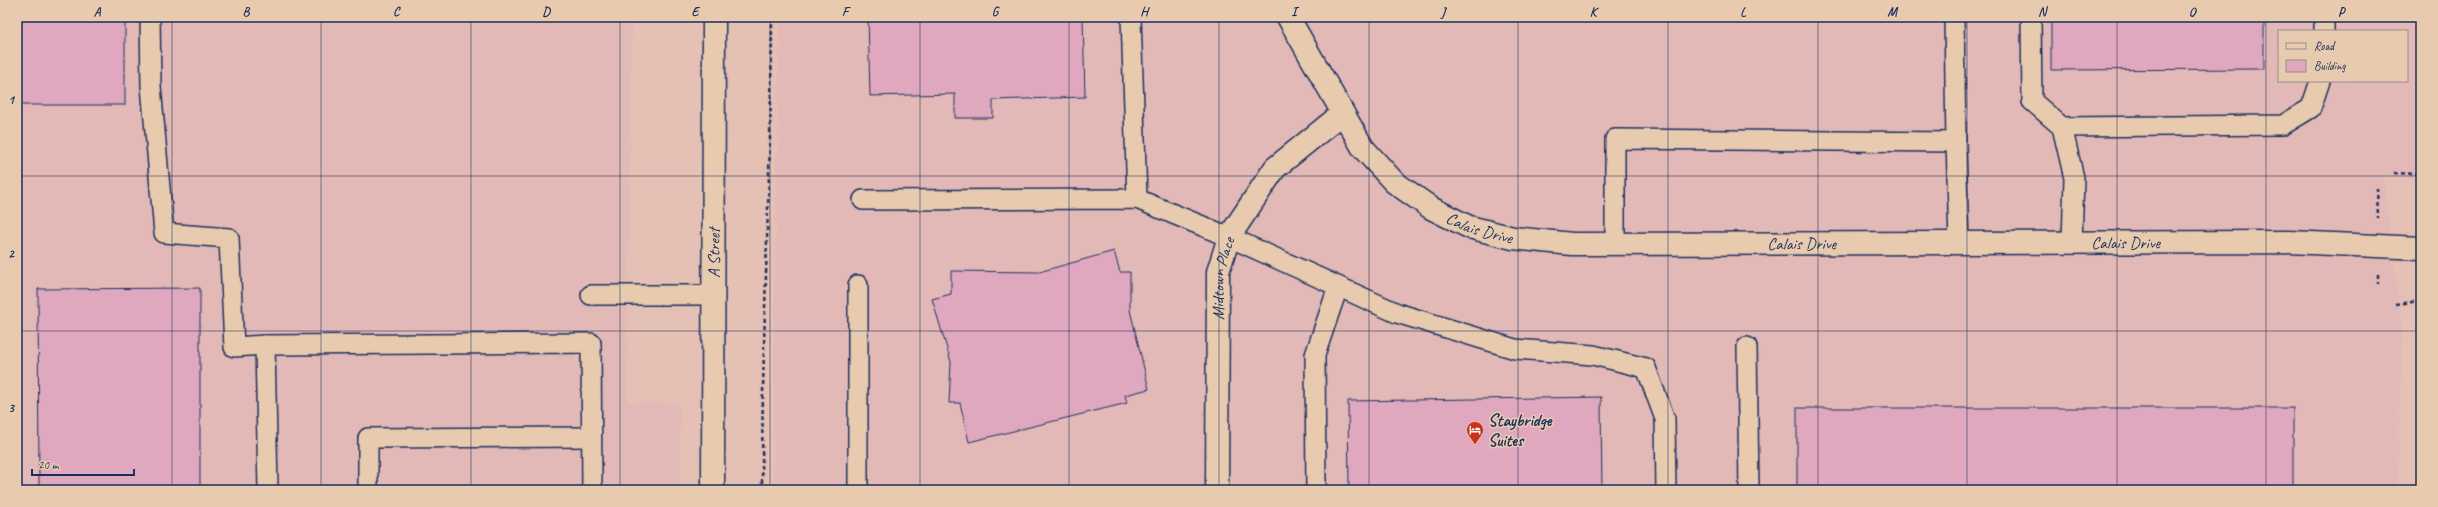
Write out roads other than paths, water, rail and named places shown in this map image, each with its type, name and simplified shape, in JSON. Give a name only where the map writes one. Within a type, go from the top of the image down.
[{"type":"street","name":"A Street","points":[[713,490],[714,17]]},
{"type":"street","name":"Calais Drive","points":[[1288,17],[1363,148],[1394,182],[1431,208],[1469,227],[1513,238],[1572,244],[2289,242],[2421,248]]},
{"type":"street","name":"Midtown Place","points":[[1217,490],[1218,272],[1229,237],[1275,168],[1343,113]]},
{"type":"lane","points":[[150,17],[151,86],[164,233],[229,238],[234,347],[265,345],[591,343],[592,490]]},
{"type":"lane","points":[[1131,17],[1137,199]]},
{"type":"lane","points":[[1954,17],[1958,243]]},
{"type":"lane","points":[[2031,17],[2032,101],[2062,127],[2074,178],[2072,242]]},
{"type":"lane","points":[[2324,17],[2324,30]]},
{"type":"lane","points":[[2062,127],[2283,125],[2311,108],[2320,82]]},
{"type":"lane","points":[[1615,244],[1615,139],[1956,142]]},
{"type":"lane","points":[[863,200],[1137,199],[1229,237],[1397,313],[1515,349],[1593,355],[1646,368],[1665,419],[1666,490]]},
{"type":"lane","points":[[858,285],[858,490]]},
{"type":"lane","points":[[1316,490],[1315,355],[1338,287]]},
{"type":"lane","points":[[591,294],[714,295]]},
{"type":"lane","points":[[265,345],[268,490]]},
{"type":"lane","points":[[1747,347],[1749,490]]},
{"type":"lane","points":[[368,490],[368,438],[591,437]]},
{"type":"place","name":"Staybridge Suites","points":[[1475,445]]}]
